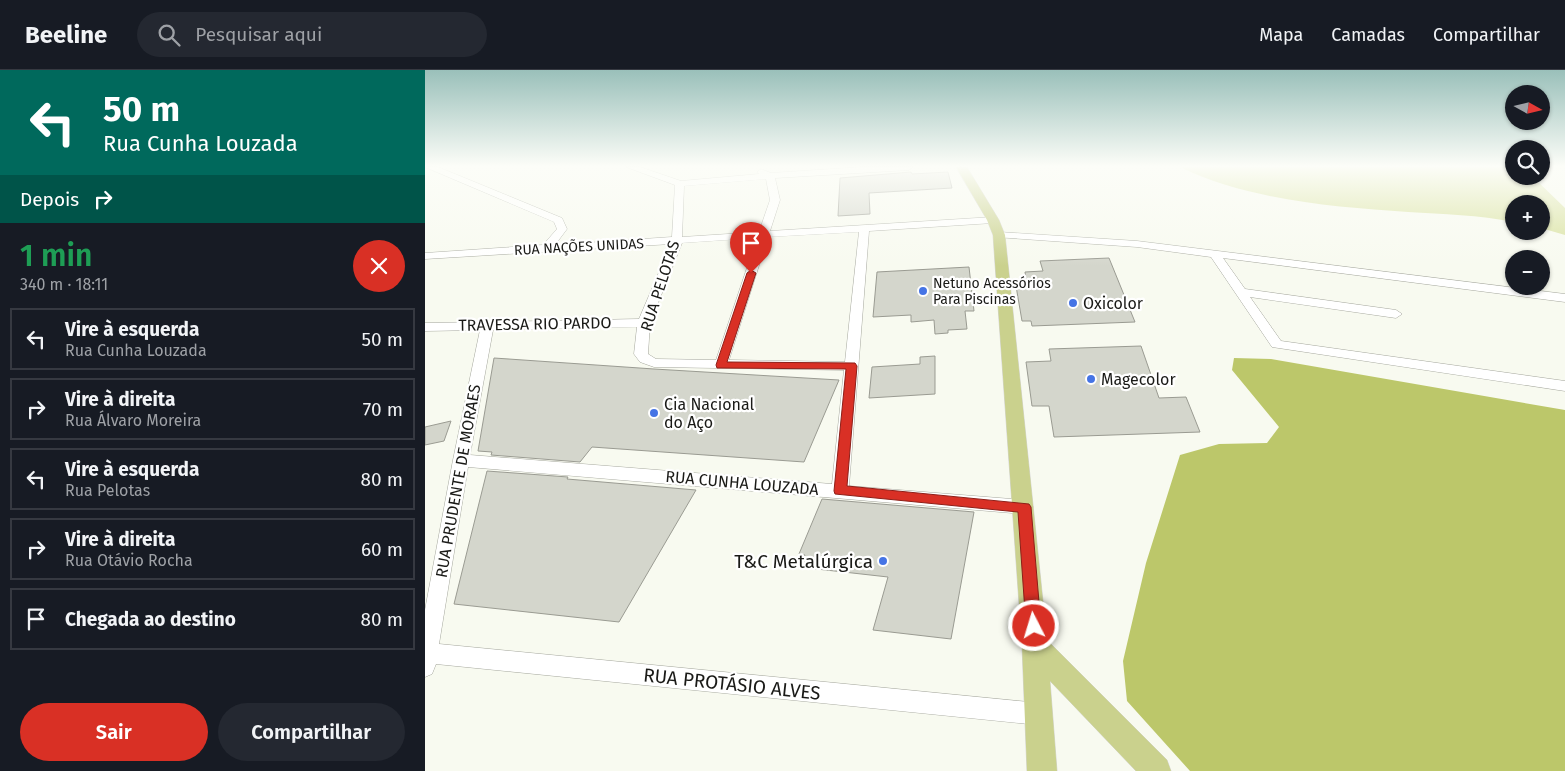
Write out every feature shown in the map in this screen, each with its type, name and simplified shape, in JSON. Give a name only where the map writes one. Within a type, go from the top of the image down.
[{"type":"main road","points":[[980,200],[996,227],[1024,507],[1035,646],[1042,771]]},
{"type":"main road","points":[[1035,646],[1156,771]]},
{"type":"street","points":[[508,200],[558,220],[562,229],[546,249]]},
{"type":"street","name":"RUA PELOTAS","points":[[679,200],[677,241],[644,322],[641,354],[645,359],[654,363],[852,366]]},
{"type":"street","points":[[721,365],[775,200]]},
{"type":"street","name":"RUA NAÇÕES UNIDAS","points":[[425,256],[864,229],[996,227],[1565,298]]},
{"type":"street","points":[[840,491],[864,229]]},
{"type":"street","points":[[1214,253],[1277,344],[1565,386]]},
{"type":"street","points":[[1241,292],[1397,314]]},
{"type":"street","name":"TRAVESSA RIO PARDO","points":[[425,327],[488,324],[644,322]]},
{"type":"street","name":"RUA PRUDENTE DE MORAES","points":[[426,658],[461,460],[488,324]]},
{"type":"street","name":"RUA CUNHA LOUZADA","points":[[461,460],[1024,507]]},
{"type":"street","name":"RUA PROTÁSIO ALVES","points":[[426,658],[1039,714]]},
{"type":"green space","points":[[1291,200],[1505,200],[1505,221],[1474,216],[1351,208]]},
{"type":"green space","points":[[1550,200],[1556,200],[1565,208],[1565,235],[1550,231]]},
{"type":"green space","points":[[1234,358],[1271,359],[1565,410],[1565,771],[1190,771],[1127,701],[1123,661],[1146,563],[1180,455],[1219,444],[1267,443],[1279,427],[1232,370]]},
{"type":"building","points":[[839,200],[869,200],[870,214],[838,216]]},
{"type":"building","name":"Oxicolor","points":[[1109,258],[1135,322],[1032,326],[1031,321],[1022,321],[1016,286],[1027,286],[1025,272],[1043,271],[1040,261]]},
{"type":"building","name":"Netuno Acessórios Para Piscinas","points":[[969,267],[974,311],[965,311],[967,329],[948,330],[948,333],[935,334],[934,320],[911,322],[911,315],[873,317],[877,272]]},
{"type":"building","name":"Magecolor","points":[[1141,346],[1159,398],[1186,397],[1200,432],[1054,437],[1049,406],[1032,406],[1026,362],[1051,361],[1049,349]]},
{"type":"building","points":[[935,356],[935,394],[869,398],[872,367],[920,364],[920,357]]},
{"type":"building","name":"Cia Nacional do Aço","points":[[494,358],[839,380],[804,462],[592,447],[580,462],[491,455],[492,452],[478,451]]},
{"type":"building","points":[[451,421],[444,441],[425,445],[425,427]]},
{"type":"building","points":[[487,471],[696,490],[619,622],[454,604]]},
{"type":"building","name":"T&C Metalúrgica","points":[[822,499],[974,512],[951,639],[873,630],[888,577],[799,567],[805,555],[799,554]]},
{"type":"place","name":"Netuno Acessórios Para Piscinas","points":[[923,291]]},
{"type":"place","name":"Oxicolor","points":[[1073,303]]},
{"type":"place","name":"Magecolor","points":[[1091,379]]},
{"type":"place","name":"Cia Nacional do Aço","points":[[654,413]]},
{"type":"place","name":"T&C Metalúrgica","points":[[883,561]]},
{"type":"route","points":[[751,273],[721,365],[852,366],[840,491],[1024,507],[1034,626]]}]
